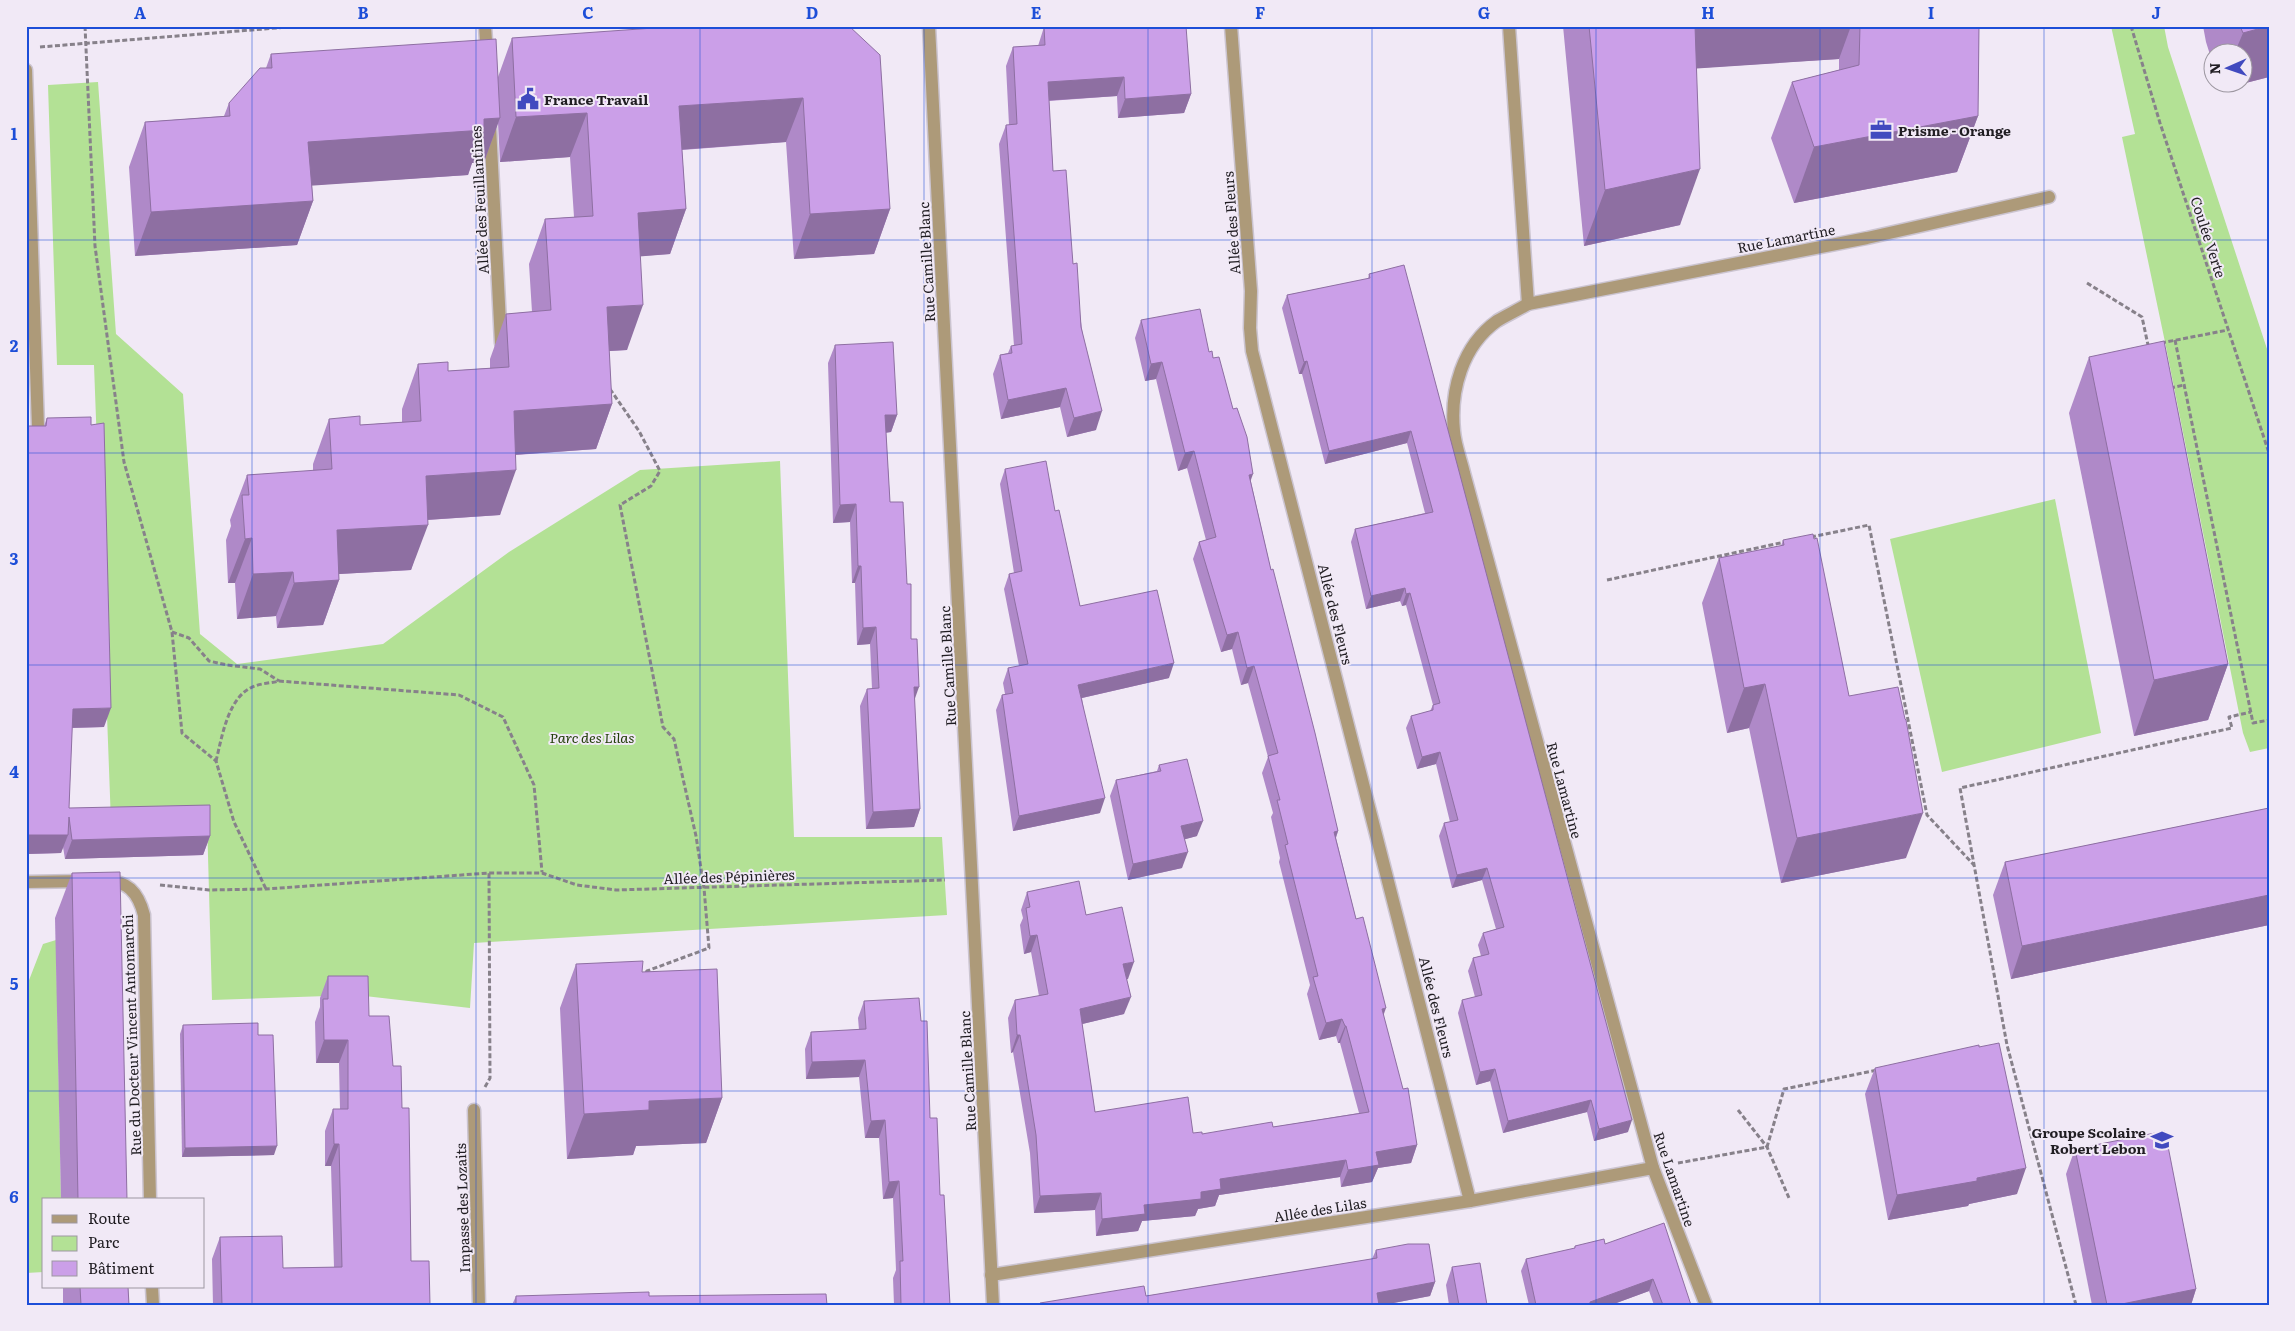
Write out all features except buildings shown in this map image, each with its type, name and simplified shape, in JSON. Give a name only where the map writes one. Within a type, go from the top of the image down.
[{"type":"street","points":[[486,26],[487,66]]},
{"type":"street","name":"Rue Camille Blanc","points":[[929,26],[993,1305]]},
{"type":"street","name":"Allée des Fleurs","points":[[1231,26],[1251,291],[1250,328],[1252,351],[1470,1201]]},
{"type":"street","points":[[1510,26],[1528,304]]},
{"type":"street","points":[[26,70],[38,427]]},
{"type":"street","name":"Allée des Feuillantines","points":[[490,115],[501,343]]},
{"type":"street","name":"Rue Lamartine","points":[[1706,1305],[1653,1168],[1454,433],[1453,408],[1458,376],[1468,354],[1482,335],[1496,322],[1528,304],[1867,238],[2049,197]]},
{"type":"street","points":[[26,882],[119,880]]},
{"type":"street","name":"Rue du Docteur Vincent Antomarchi","points":[[119,880],[140,901],[144,915],[150,1198]]},
{"type":"street","name":"Impasse des Lozaits","points":[[474,1110],[479,1305]]},
{"type":"street","name":"Allée des Lilas","points":[[991,1275],[1470,1201],[1653,1168]]},
{"type":"street","points":[[152,1288],[153,1305]]},
{"type":"path","points":[[85,26],[96,246],[124,462],[172,632],[182,733],[216,761]]},
{"type":"path","points":[[35,48],[87,42],[301,26]]},
{"type":"path","name":"Coulée Verte","points":[[2131,26],[2160,123],[2269,454]]},
{"type":"path","points":[[2087,283],[2142,317],[2150,354]]},
{"type":"path","points":[[2148,345],[2228,330]]},
{"type":"path","points":[[2175,340],[2253,723],[2269,720]]},
{"type":"path","points":[[2166,389],[2184,385]]},
{"type":"path","points":[[608,386],[639,431],[660,471],[651,486],[620,505],[663,727],[674,739],[696,836],[704,888],[709,948],[647,971],[642,977]]},
{"type":"path","points":[[1801,539],[1869,525],[1927,815],[1974,865]]},
{"type":"path","points":[[1607,580],[1792,541]]},
{"type":"path","points":[[172,632],[189,638],[209,661],[227,666],[260,669],[279,681]]},
{"type":"path","points":[[266,889],[234,822],[216,761],[223,729],[237,699],[254,686],[279,681],[459,694],[503,717],[534,785],[542,873]]},
{"type":"path","points":[[2076,1305],[2007,1045],[1960,788],[2232,728],[2229,717],[2251,712]]},
{"type":"path","points":[[474,1110],[490,1078],[489,873]]},
{"type":"path","name":"Allée des Pépinières","points":[[119,880],[209,890],[266,889],[489,873],[542,873],[577,885],[616,890],[973,879]]},
{"type":"path","points":[[1997,1046],[2007,1045]]},
{"type":"path","points":[[1767,1147],[1784,1089],[1881,1070]]},
{"type":"path","points":[[1738,1110],[1767,1147],[1789,1198]]},
{"type":"path","points":[[1653,1168],[1767,1147]]},
{"type":"green space","points":[[2111,26],[2164,26],[2168,47],[2269,355],[2269,748],[2250,752],[2243,733],[2122,137],[2135,134]]},
{"type":"green space","name":"Parc des Lilas","points":[[98,82],[116,334],[183,394],[200,634],[237,664],[383,644],[509,552],[640,470],[780,461],[794,837],[942,837],[947,915],[474,943],[470,1008],[356,995],[212,1000],[207,820],[111,823],[94,365],[57,365],[48,85]]},
{"type":"green space","points":[[2055,499],[2101,733],[1942,772],[1890,539]]},
{"type":"green space","points":[[56,940],[61,1198],[42,1198],[42,1272],[26,1273],[26,988],[43,944]]},
{"type":"place","name":"France Travail","points":[[528,99]]},
{"type":"place","name":"Prisme - Orange","points":[[1881,130]]},
{"type":"place","name":"Groupe Scolaire Robert Lebon","points":[[2162,1140]]}]
